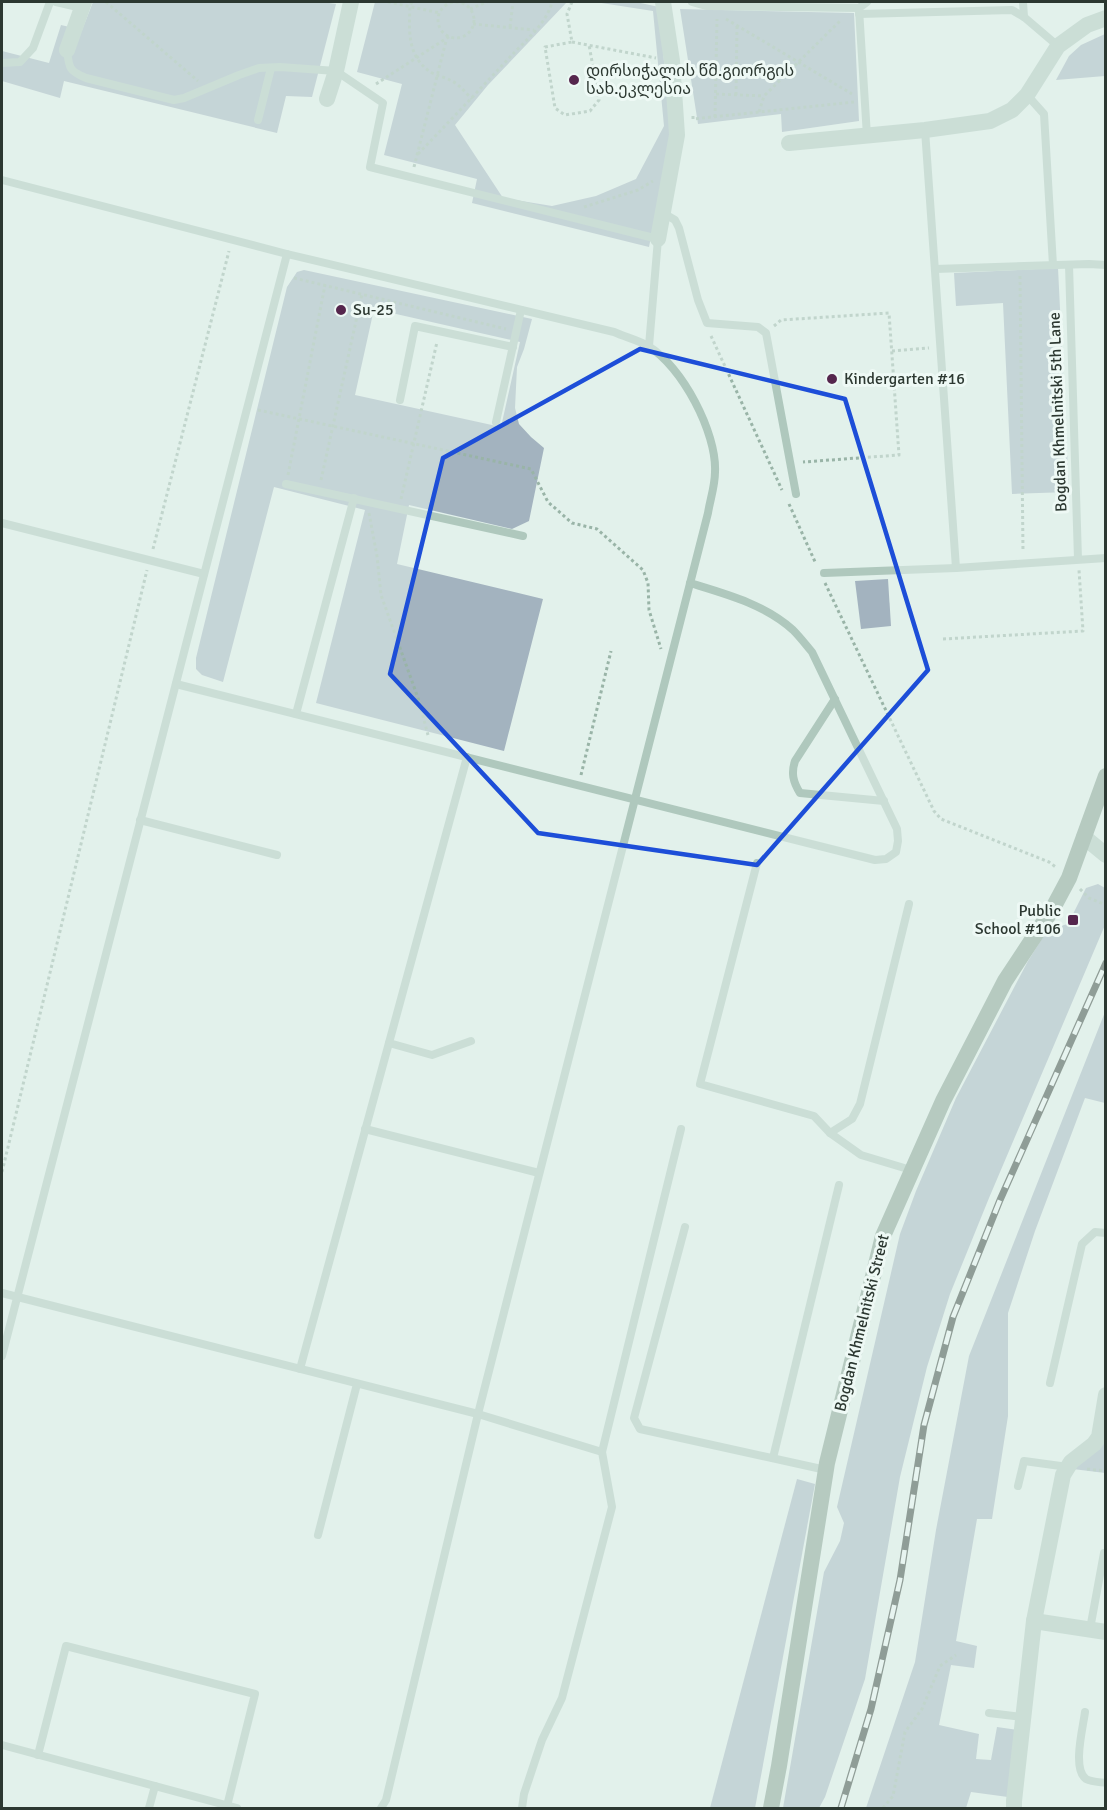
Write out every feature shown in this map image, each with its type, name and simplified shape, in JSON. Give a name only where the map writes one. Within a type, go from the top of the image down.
[{"type":"main road","name":"Bogdan Khmelnitski Street","points":[[771,1809],[826,1470],[883,1236],[943,1101],[1005,981],[1053,908],[1069,878],[1106,776]]},
{"type":"street","points":[[327,99],[336,71],[351,2]]},
{"type":"street","points":[[658,239],[677,135],[672,61],[663,2]]},
{"type":"street","points":[[67,50],[83,5]]},
{"type":"street","points":[[789,143],[925,130],[990,121],[1012,110],[1027,95],[1058,46],[1087,25],[1106,18]]},
{"type":"street","points":[[1084,837],[1106,855]]},
{"type":"street","points":[[1014,1809],[1034,1621],[1063,1475],[1071,1462],[1094,1444],[1099,1437],[1106,1395]]},
{"type":"street","points":[[1034,1621],[1098,1631]]},
{"type":"lane","points":[[2,63],[20,62],[33,48],[50,2]]},
{"type":"lane","points":[[56,2],[83,5]]},
{"type":"lane","points":[[692,2],[706,6],[805,4],[857,10],[1012,10],[1024,17],[1058,46]]},
{"type":"lane","points":[[857,10],[867,2]]},
{"type":"lane","points":[[1023,2],[1024,17]]},
{"type":"lane","points":[[857,10],[867,136]]},
{"type":"lane","points":[[67,50],[69,66],[74,73],[174,100],[260,68],[336,71],[383,103],[370,167],[658,239],[649,346]]},
{"type":"lane","points":[[258,120],[271,68]]},
{"type":"lane","points":[[1027,95],[1044,114],[1053,265]]},
{"type":"lane","points":[[925,130],[956,568]]},
{"type":"lane","points":[[2,180],[287,254],[614,332],[649,346],[671,366],[694,400],[711,440],[715,472],[708,513],[477,1414],[386,1800],[381,1809]]},
{"type":"lane","points":[[663,213],[675,220],[679,228],[698,300],[707,323],[758,327],[766,333],[796,495]]},
{"type":"lane","points":[[2,1356],[287,254]]},
{"type":"lane","name":"Bogdan Khmelnitski 5th Lane","points":[[1069,265],[1078,559]]},
{"type":"lane","points":[[935,269],[1106,265]]},
{"type":"lane","points":[[496,422],[521,310]]},
{"type":"lane","points":[[400,400],[415,326],[513,347]]},
{"type":"lane","points":[[286,484],[523,536]]},
{"type":"lane","points":[[296,714],[354,498]]},
{"type":"lane","points":[[2,523],[204,574]]},
{"type":"lane","points":[[823,574],[1106,558]]},
{"type":"lane","points":[[176,684],[875,860],[886,859],[896,852],[897,829],[813,652],[794,630],[749,602],[690,583]]},
{"type":"lane","points":[[835,699],[795,761],[792,770],[794,784],[800,793],[884,801]]},
{"type":"lane","points":[[300,1369],[467,757]]},
{"type":"lane","points":[[140,820],[277,855]]},
{"type":"lane","points":[[756,863],[700,1084],[814,1116],[830,1133],[861,1155],[911,1170]]},
{"type":"lane","points":[[830,1133],[852,1119],[860,1104],[909,904]]},
{"type":"lane","points":[[389,1043],[432,1055],[471,1041]]},
{"type":"lane","points":[[365,1129],[539,1173]]},
{"type":"lane","points":[[522,1809],[524,1794],[542,1740],[562,1698],[612,1507],[602,1452],[681,1129]]},
{"type":"lane","points":[[773,1458],[839,1185]]},
{"type":"lane","points":[[685,1227],[634,1418],[640,1429],[826,1470]]},
{"type":"lane","points":[[1050,1383],[1082,1244],[1095,1232],[1106,1233]]},
{"type":"lane","points":[[2,1293],[477,1414],[602,1452]]},
{"type":"lane","points":[[318,1535],[357,1384]]},
{"type":"lane","points":[[1018,1486],[1024,1461],[1068,1467]]},
{"type":"lane","points":[[1098,1631],[1104,1553]]},
{"type":"lane","points":[[38,1755],[66,1646],[255,1694],[227,1806]]},
{"type":"lane","points":[[1085,1712],[1078,1762],[1081,1774],[1088,1780],[1106,1783]]},
{"type":"lane","points":[[988,1713],[1023,1717]]},
{"type":"lane","points":[[2,1745],[237,1809]]},
{"type":"lane","points":[[149,1809],[155,1786]]},
{"type":"path","points":[[105,2],[206,88]]},
{"type":"path","points":[[388,2],[411,4],[440,13]]},
{"type":"path","points":[[452,2],[464,2],[470,9],[473,13],[473,24],[467,34],[456,38],[441,29],[439,18],[443,8],[452,2]]},
{"type":"path","points":[[470,9],[487,2]]},
{"type":"path","points":[[510,27],[513,2]]},
{"type":"path","points":[[418,154],[472,99],[534,30],[550,11],[552,2]]},
{"type":"path","points":[[572,2],[567,14],[572,42]]},
{"type":"path","points":[[411,4],[409,39],[416,59],[430,73],[454,82],[472,99]]},
{"type":"path","points":[[759,112],[764,96],[798,62],[857,10]]},
{"type":"path","points":[[715,117],[717,14],[864,101]]},
{"type":"path","points":[[473,24],[534,30]]},
{"type":"path","points":[[736,95],[737,26]]},
{"type":"path","points":[[365,91],[446,41],[450,36]]},
{"type":"path","points":[[411,177],[446,41]]},
{"type":"path","points":[[589,45],[598,100],[590,111],[565,115],[555,108],[545,47],[572,42],[589,45],[672,61]]},
{"type":"path","points":[[716,94],[764,96]]},
{"type":"path","points":[[693,119],[864,101]]},
{"type":"path","points":[[556,214],[638,190],[672,168]]},
{"type":"path","points":[[2,1172],[150,561],[232,240]]},
{"type":"path","points":[[1020,266],[1023,562]]},
{"type":"path","points":[[280,274],[516,331]]},
{"type":"path","points":[[286,484],[325,285]]},
{"type":"path","points":[[318,490],[362,294]]},
{"type":"path","points":[[766,333],[781,320],[890,313],[899,455],[790,463]]},
{"type":"path","points":[[399,508],[443,314]]},
{"type":"path","points":[[707,323],[816,564]]},
{"type":"path","points":[[892,351],[940,348]]},
{"type":"path","points":[[247,408],[531,469],[548,502],[572,523],[597,529],[643,570],[648,583],[649,610],[659,646],[670,662]]},
{"type":"path","points":[[368,502],[381,595],[418,698],[432,748]]},
{"type":"path","points":[[943,639],[1083,631],[1078,559]]},
{"type":"path","points":[[823,574],[934,811],[941,819],[1049,862],[1089,898],[1106,905]]},
{"type":"path","points":[[579,785],[611,651]]},
{"type":"path","points":[[883,1809],[893,1796],[905,1732],[922,1708],[940,1666],[956,1655]]},
{"type":"highlighted area","points":[[640,349],[845,399],[928,670],[757,865],[538,833],[390,674],[443,458]]},
{"type":"shaded area","points":[[93,2],[322,2],[336,4],[312,97],[286,96],[277,133],[64,81],[60,98],[2,81],[2,51],[49,63],[61,25],[82,30]]},
{"type":"shaded area","points":[[375,2],[567,2],[488,85],[455,125],[503,198],[552,206],[596,196],[636,179],[664,126],[653,11],[595,2],[636,2],[659,7],[671,137],[649,247],[472,203],[477,179],[384,155],[402,84],[357,72]]},
{"type":"shaded area","points":[[680,9],[854,13],[859,121],[782,132],[781,114],[698,124]]},
{"type":"shaded area","points":[[1105,34],[1105,76],[1056,80],[1069,56],[1081,45]]},
{"type":"shaded area","points":[[1058,268],[1069,492],[1012,494],[1003,303],[956,306],[954,273]]},
{"type":"shaded area","points":[[304,270],[532,319],[517,367],[515,408],[519,424],[544,448],[529,521],[512,529],[409,505],[397,564],[543,599],[504,751],[316,703],[365,510],[274,487],[223,682],[202,675],[196,669],[196,658],[287,287],[297,272]],"holes":[[[374,309],[520,342],[501,427],[355,395]]]},
{"type":"shaded area","points":[[888,579],[891,626],[861,629],[855,581]]},
{"type":"shaded area","points":[[1098,884],[1105,888],[1105,925],[950,1294],[927,1367],[900,1477],[865,1679],[825,1797],[819,1808],[783,1808],[824,1572],[840,1541],[844,1523],[837,1507],[900,1234],[956,1098],[1028,961],[1048,929],[1068,924],[1086,888]]},
{"type":"shaded area","points":[[1105,1012],[1105,1103],[1085,1098],[1035,1231],[1008,1313],[1008,1416],[992,1519],[977,1519],[956,1641],[977,1646],[974,1668],[951,1665],[939,1725],[979,1734],[976,1759],[991,1760],[997,1727],[1018,1730],[1008,1797],[971,1792],[966,1808],[866,1808],[915,1662],[936,1530],[969,1356]]},
{"type":"shaded area","points":[[1105,1431],[1105,1473],[1073,1469]]},
{"type":"shaded area","points":[[797,1479],[815,1484],[755,1808],[710,1808]]},
{"type":"railway","points":[[841,1808],[871,1709],[900,1580],[924,1425],[953,1317],[1000,1200],[1106,963]]},
{"type":"place","name":"დირსიჭალის წმ.გიორგის სახ.ეკლესია","points":[[574,80]]},
{"type":"place","name":"Su-25","points":[[341,310]]},
{"type":"place","name":"Kindergarten #16","points":[[832,379]]},
{"type":"place","name":"Public School #106","points":[[1073,920]]}]
